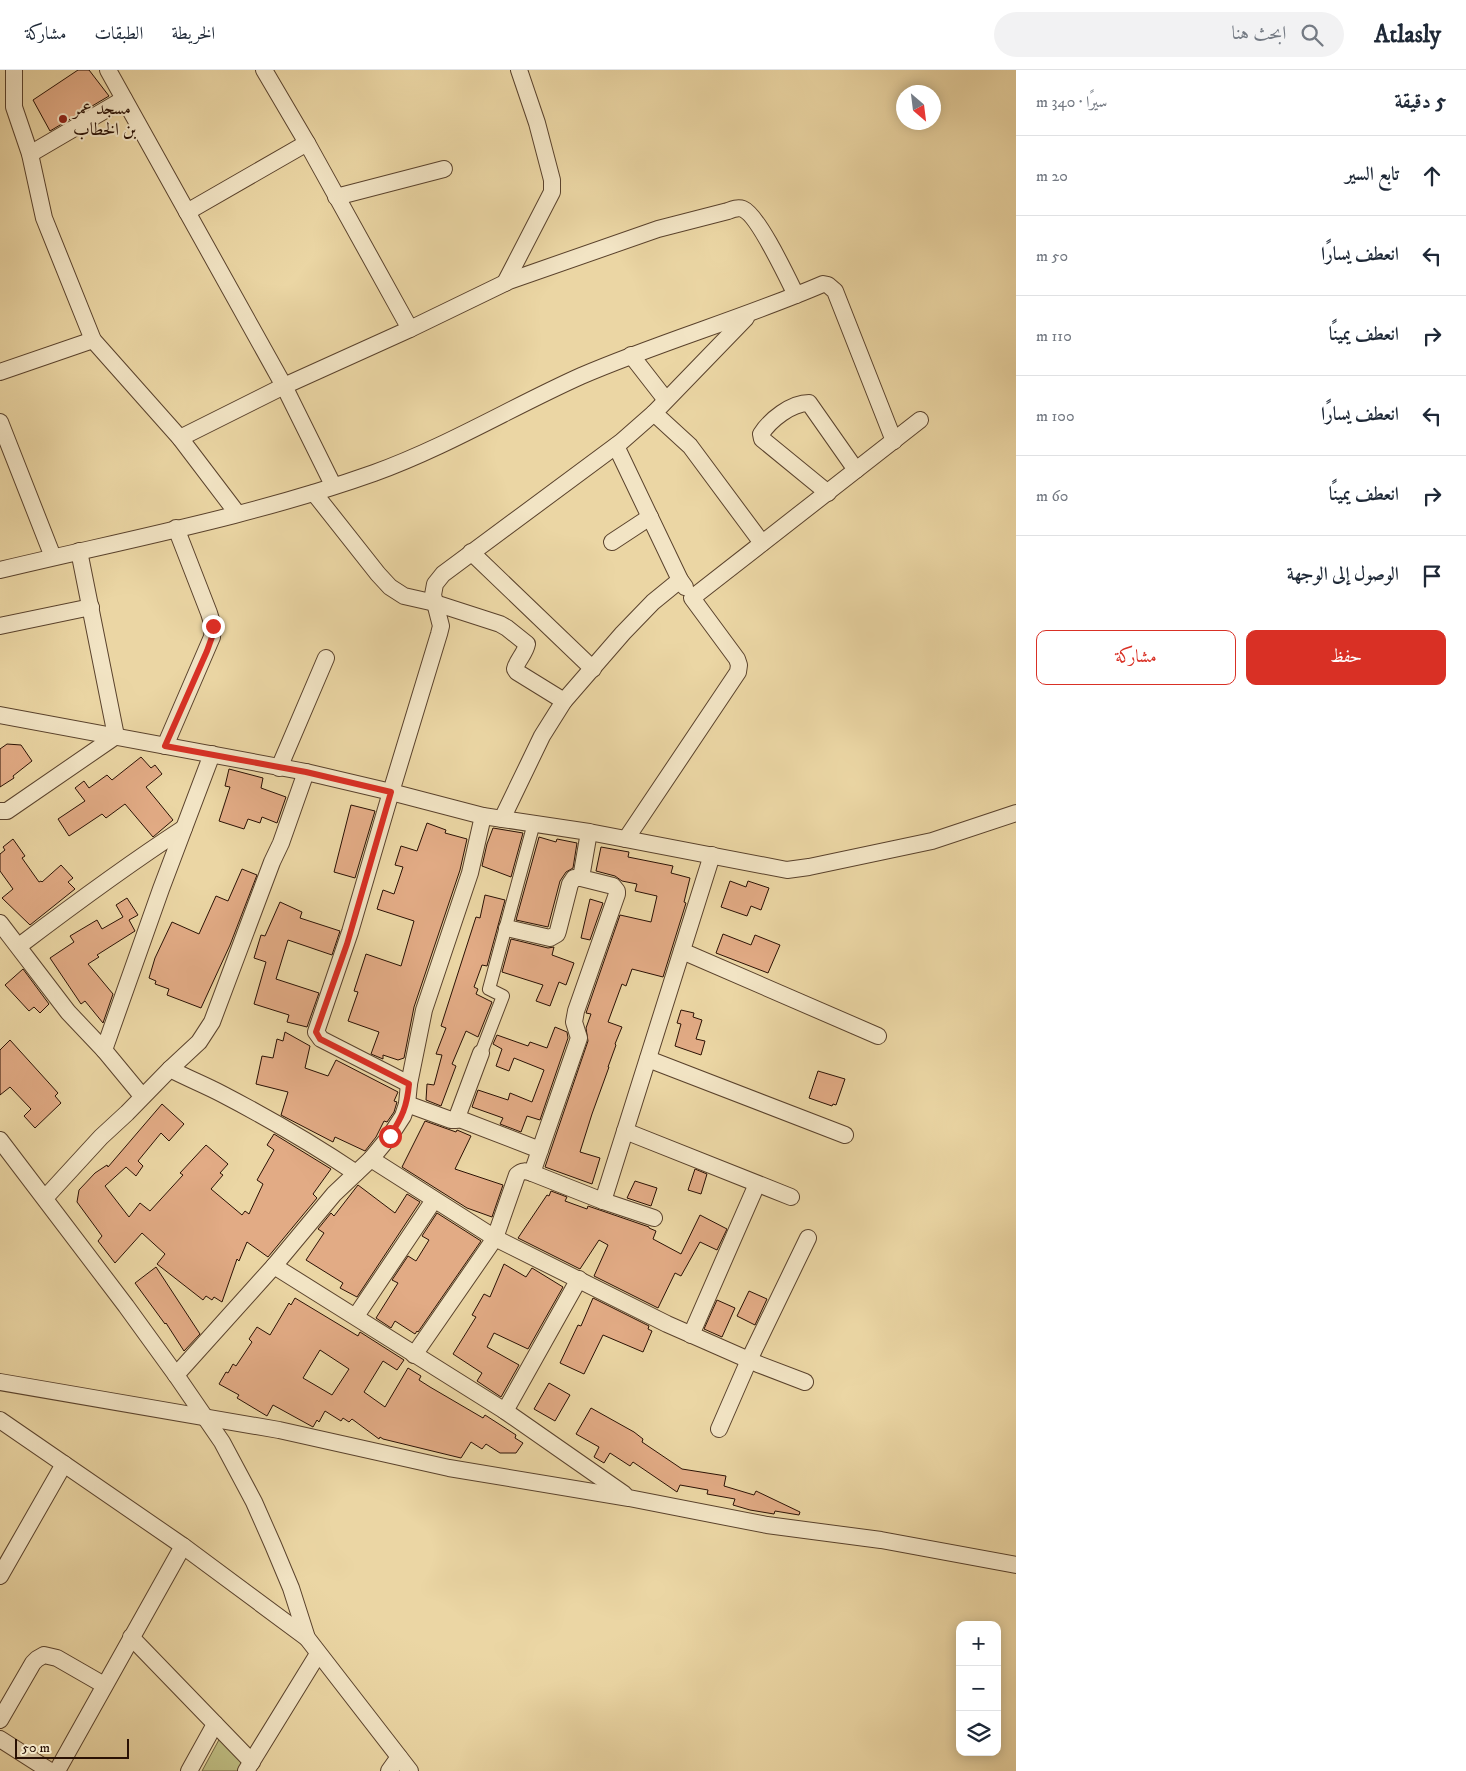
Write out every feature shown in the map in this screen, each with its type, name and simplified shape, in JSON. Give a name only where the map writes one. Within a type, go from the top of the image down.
[{"type":"street","points":[[14,70],[14,107],[30,154],[44,218],[93,340],[180,438],[237,513]]},
{"type":"street","points":[[108,70],[284,386],[333,485]]},
{"type":"street","points":[[264,70],[307,143],[410,329]]},
{"type":"street","points":[[505,283],[552,192],[550,171],[537,123],[519,70]]},
{"type":"street","points":[[30,154],[124,99]]},
{"type":"street","points":[[187,212],[307,143]]},
{"type":"street","points":[[336,197],[444,169]]},
{"type":"street","points":[[180,438],[284,386],[410,329],[505,283],[658,229],[738,208],[744,209],[755,220],[796,295]]},
{"type":"street","points":[[0,570],[237,513],[314,492],[406,461],[579,377],[631,355],[749,314],[824,284],[828,285],[835,292],[894,441]]},
{"type":"street","points":[[409,1084],[320,1039],[316,1032],[347,944],[439,634],[441,626],[435,604],[435,584],[443,574],[471,552],[616,446],[654,413],[749,314]]},
{"type":"street","points":[[0,372],[93,340]]},
{"type":"street","points":[[631,355],[666,400]]},
{"type":"street","points":[[828,493],[762,439],[760,434],[764,428],[781,414],[798,404],[809,403],[856,470]]},
{"type":"street","points":[[654,413],[690,446],[762,543]]},
{"type":"street","points":[[692,598],[920,420]]},
{"type":"street","points":[[0,422],[53,557]]},
{"type":"street","points":[[616,446],[680,580],[737,659],[739,665],[738,672],[626,840]]},
{"type":"street","points":[[314,492],[390,588],[404,596],[500,624],[526,642],[527,648],[514,669],[564,701]]},
{"type":"street","points":[[612,542],[650,517]]},
{"type":"street","points":[[165,746],[212,637],[213,626],[176,528]]},
{"type":"street","points":[[79,551],[116,736]]},
{"type":"street","points":[[471,552],[593,669]]},
{"type":"street","points":[[502,819],[542,736],[564,701],[623,633],[653,602],[680,580]]},
{"type":"street","points":[[0,626],[91,607]]},
{"type":"street","points":[[279,768],[326,658]]},
{"type":"street","points":[[0,715],[306,772],[484,816],[589,832],[787,870],[932,841],[1016,813]]},
{"type":"street","points":[[0,811],[8,811],[116,736]]},
{"type":"street","points":[[104,1050],[161,889],[212,754]]},
{"type":"street","points":[[45,1198],[101,1137],[128,1113],[142,1096],[199,1042],[212,1022],[272,862],[281,843],[306,772]]},
{"type":"street","points":[[176,1375],[274,1266],[334,1194],[371,1159],[390,1136],[403,1116],[407,1104],[409,1084],[424,1010],[470,873],[484,816]]},
{"type":"street","points":[[458,1118],[503,996],[490,988],[534,824]]},
{"type":"street","points":[[19,946],[136,859],[184,828]]},
{"type":"street","points":[[581,878],[589,832]]},
{"type":"street","points":[[604,1201],[712,856]]},
{"type":"street","points":[[507,928],[550,938],[553,937],[558,931],[570,884],[574,878],[613,886],[617,890],[576,1011],[574,1022],[579,1038],[532,1173]]},
{"type":"street","points":[[0,923],[68,1012],[104,1050],[142,1096]]},
{"type":"street","points":[[682,951],[878,1036]]},
{"type":"street","points":[[648,1059],[845,1135]]},
{"type":"street","points":[[170,1069],[288,1130],[356,1173]]},
{"type":"street","points":[[407,1104],[451,1120],[458,1118],[540,1150]]},
{"type":"street","points":[[626,1131],[791,1197]]},
{"type":"street","points":[[0,1140],[176,1375],[222,1442],[254,1502],[291,1588],[307,1638],[410,1771]]},
{"type":"street","points":[[371,1159],[495,1238],[691,1334],[805,1382]]},
{"type":"street","points":[[414,1355],[495,1238],[517,1175],[523,1171],[654,1218]]},
{"type":"street","points":[[691,1334],[757,1184]]},
{"type":"street","points":[[356,1316],[434,1200]]},
{"type":"street","points":[[719,1429],[749,1360],[808,1238]]},
{"type":"street","points":[[274,1266],[505,1411],[629,1498]]},
{"type":"street","points":[[505,1411],[579,1279]]},
{"type":"street","points":[[0,1382],[279,1430],[449,1468],[629,1498],[767,1525],[881,1540],[1016,1565]]},
{"type":"street","points":[[0,1420],[183,1546],[307,1638]]},
{"type":"street","points":[[0,1576],[64,1464]]},
{"type":"street","points":[[57,1771],[183,1546]]},
{"type":"street","points":[[131,1637],[215,1724],[249,1767],[318,1654]]},
{"type":"street","points":[[0,1720],[33,1663],[44,1655],[57,1658],[104,1685]]},
{"type":"street","points":[[188,1771],[215,1724]]},
{"type":"street","points":[[0,1739],[50,1771]]},
{"type":"street","points":[[389,1771],[398,1757]]},
{"type":"shaded area","points":[[221,1736],[247,1762],[241,1771],[202,1771]]},
{"type":"building","name":"مسجد عمر بن الخطاب","points":[[78,70],[89,70],[109,96],[50,131],[33,100]]},
{"type":"building","points":[[7,744],[21,745],[32,761],[13,776],[14,778],[0,787],[0,749]]},
{"type":"building","points":[[141,757],[151,768],[155,765],[162,774],[146,787],[173,820],[153,837],[125,804],[106,818],[102,814],[69,836],[58,819],[85,801],[75,788],[84,781],[89,788],[107,775],[112,780]]},
{"type":"building","points":[[229,769],[263,778],[261,788],[286,797],[277,823],[262,817],[260,823],[248,819],[244,829],[219,821],[230,787],[225,786]]},
{"type":"building","points":[[351,805],[375,811],[355,878],[334,872]]},
{"type":"building","points":[[427,823],[446,830],[445,833],[467,839],[460,870],[414,1007],[404,1058],[398,1060],[383,1055],[383,1059],[371,1054],[379,1032],[348,1021],[358,992],[354,991],[366,954],[401,966],[414,921],[377,909],[383,890],[394,894],[403,867],[395,865],[401,846],[417,851]]},
{"type":"building","points":[[493,828],[523,833],[511,877],[482,866]]},
{"type":"building","points":[[539,837],[556,842],[557,839],[577,843],[573,868],[566,872],[560,881],[548,927],[516,920]]},
{"type":"building","points":[[13,839],[25,856],[22,858],[39,882],[42,882],[61,865],[73,878],[68,882],[75,889],[30,925],[2,898],[13,889],[0,871],[0,854],[5,850],[3,847]]},
{"type":"building","points":[[601,847],[629,852],[628,857],[673,866],[671,873],[690,878],[684,902],[686,903],[663,977],[632,969],[626,986],[622,984],[608,1022],[622,1027],[580,1152],[600,1158],[592,1184],[545,1167],[588,1041],[586,1028],[591,1014],[586,1013],[620,915],[651,922],[657,896],[635,891],[637,884],[622,881],[615,876],[596,871]]},
{"type":"building","points":[[242,869],[257,875],[230,945],[201,1008],[167,995],[169,989],[155,984],[156,981],[149,978],[155,958],[172,922],[199,934],[216,896],[228,901]]},
{"type":"building","points":[[730,881],[746,887],[748,881],[769,888],[761,910],[751,906],[747,916],[721,907]]},
{"type":"building","points":[[485,895],[505,900],[487,966],[482,965],[474,987],[478,989],[476,994],[492,1002],[478,1037],[466,1031],[452,1064],[456,1066],[441,1106],[426,1100],[427,1084],[434,1085],[442,1055],[436,1054],[446,1028],[441,1026],[476,917],[480,918]]},
{"type":"building","points":[[127,898],[138,915],[129,920],[135,931],[97,955],[99,957],[88,964],[113,994],[103,1023],[85,1001],[81,1004],[50,958],[74,942],[70,936],[97,920],[102,929],[123,917],[116,905]]},
{"type":"building","points":[[590,899],[603,903],[590,940],[581,938]]},
{"type":"building","points":[[280,902],[302,912],[300,918],[340,931],[332,955],[288,940],[276,979],[319,993],[307,1027],[287,1022],[289,1015],[254,1004],[266,962],[254,958],[261,935],[265,936]]},
{"type":"building","points":[[723,934],[751,945],[755,935],[780,945],[768,973],[716,953]]},
{"type":"building","points":[[511,939],[548,948],[554,947],[552,955],[574,963],[566,985],[559,982],[550,1006],[536,1001],[543,985],[502,972]]},
{"type":"building","points":[[23,969],[49,1004],[40,1013],[34,1007],[29,1011],[5,985]]},
{"type":"building","points":[[681,1010],[694,1013],[693,1017],[702,1020],[696,1039],[705,1041],[701,1055],[675,1046],[681,1024],[677,1023]]},
{"type":"building","points":[[555,1027],[567,1032],[568,1038],[540,1120],[527,1116],[521,1132],[500,1124],[503,1118],[472,1107],[478,1090],[508,1100],[510,1093],[532,1102],[544,1070],[514,1058],[509,1071],[496,1066],[502,1049],[493,1044],[497,1035],[528,1046],[530,1042],[547,1048]]},
{"type":"building","points":[[285,1032],[310,1046],[305,1068],[328,1076],[336,1060],[398,1092],[394,1101],[397,1102],[394,1112],[387,1122],[384,1121],[376,1137],[365,1151],[335,1137],[333,1142],[281,1115],[288,1092],[256,1084],[262,1056],[273,1058],[277,1039],[283,1041]]},
{"type":"building","points":[[10,1040],[58,1093],[55,1096],[61,1103],[35,1128],[24,1116],[31,1109],[10,1087],[0,1095],[0,1050]]},
{"type":"building","points":[[818,1071],[845,1079],[836,1105],[833,1104],[832,1106],[809,1098]]},
{"type":"building","points":[[162,1104],[184,1124],[169,1141],[161,1133],[138,1161],[143,1166],[136,1176],[126,1167],[105,1186],[129,1217],[140,1203],[150,1211],[183,1175],[180,1173],[206,1145],[228,1164],[220,1173],[223,1175],[211,1189],[242,1215],[245,1211],[249,1214],[263,1184],[257,1180],[274,1150],[267,1145],[274,1134],[331,1169],[313,1194],[317,1198],[268,1257],[247,1242],[239,1261],[237,1259],[222,1302],[214,1297],[212,1300],[206,1296],[203,1300],[157,1264],[165,1254],[142,1233],[115,1263],[98,1241],[102,1236],[77,1202],[79,1190],[95,1173],[107,1165],[108,1167]]},
{"type":"building","points":[[425,1121],[471,1136],[455,1169],[503,1185],[492,1217],[467,1208],[402,1167]]},
{"type":"building","points":[[695,1169],[707,1174],[701,1194],[688,1190]]},
{"type":"building","points":[[635,1181],[657,1188],[651,1206],[627,1198]]},
{"type":"building","points":[[358,1185],[395,1213],[407,1194],[420,1202],[357,1297],[340,1288],[343,1283],[306,1260],[324,1233],[318,1229],[331,1213],[334,1216]]},
{"type":"building","points":[[551,1191],[567,1197],[565,1201],[587,1209],[588,1206],[649,1227],[656,1231],[653,1239],[681,1254],[700,1215],[727,1229],[717,1250],[700,1242],[681,1276],[675,1273],[658,1308],[594,1276],[608,1245],[599,1240],[580,1269],[518,1238]]},
{"type":"building","points":[[437,1213],[481,1241],[418,1332],[415,1334],[395,1321],[391,1328],[376,1318],[398,1283],[392,1280],[408,1256],[416,1261],[429,1240],[422,1236]]},
{"type":"building","points":[[504,1264],[526,1277],[532,1268],[563,1287],[528,1349],[494,1333],[487,1347],[519,1365],[501,1397],[477,1381],[482,1373],[453,1354],[476,1317],[472,1315],[484,1294],[490,1297]]},
{"type":"building","points":[[156,1267],[200,1334],[184,1351],[166,1323],[135,1283]]},
{"type":"building","points":[[749,1291],[767,1299],[755,1325],[737,1316]]},
{"type":"building","points":[[295,1298],[358,1336],[360,1332],[404,1360],[397,1370],[383,1361],[364,1392],[385,1407],[408,1368],[421,1376],[419,1380],[483,1418],[485,1415],[516,1435],[515,1438],[523,1443],[516,1453],[500,1453],[486,1444],[482,1449],[471,1442],[461,1458],[380,1437],[379,1439],[352,1419],[349,1422],[343,1418],[341,1421],[325,1411],[319,1422],[317,1420],[313,1427],[273,1405],[267,1416],[237,1398],[239,1395],[219,1384],[233,1364],[236,1366],[252,1342],[249,1339],[257,1327],[270,1335],[289,1303],[291,1305]],"holes":[[[320,1350],[349,1369],[332,1395],[303,1378]]]},
{"type":"building","points":[[593,1298],[649,1326],[648,1329],[652,1331],[643,1352],[603,1335],[584,1374],[560,1363],[578,1325],[581,1326]]},
{"type":"building","points":[[717,1300],[735,1308],[722,1337],[704,1329]]},
{"type":"building","points":[[549,1383],[570,1395],[555,1421],[534,1409]]},
{"type":"building","points":[[591,1408],[634,1432],[643,1439],[642,1442],[682,1469],[726,1476],[724,1486],[754,1495],[756,1491],[800,1512],[799,1515],[775,1511],[774,1514],[750,1510],[733,1505],[735,1499],[707,1494],[708,1490],[680,1485],[677,1492],[633,1462],[630,1466],[610,1453],[604,1463],[594,1457],[599,1447],[576,1434]]},
{"type":"place","name":"مسجد عمر بن الخطاب","points":[[63,119]]},
{"type":"route","points":[[213,626],[212,637],[207,651],[165,746],[306,772],[391,792],[347,944],[316,1032],[320,1039],[409,1084],[407,1104],[403,1116],[390,1136]]}]
